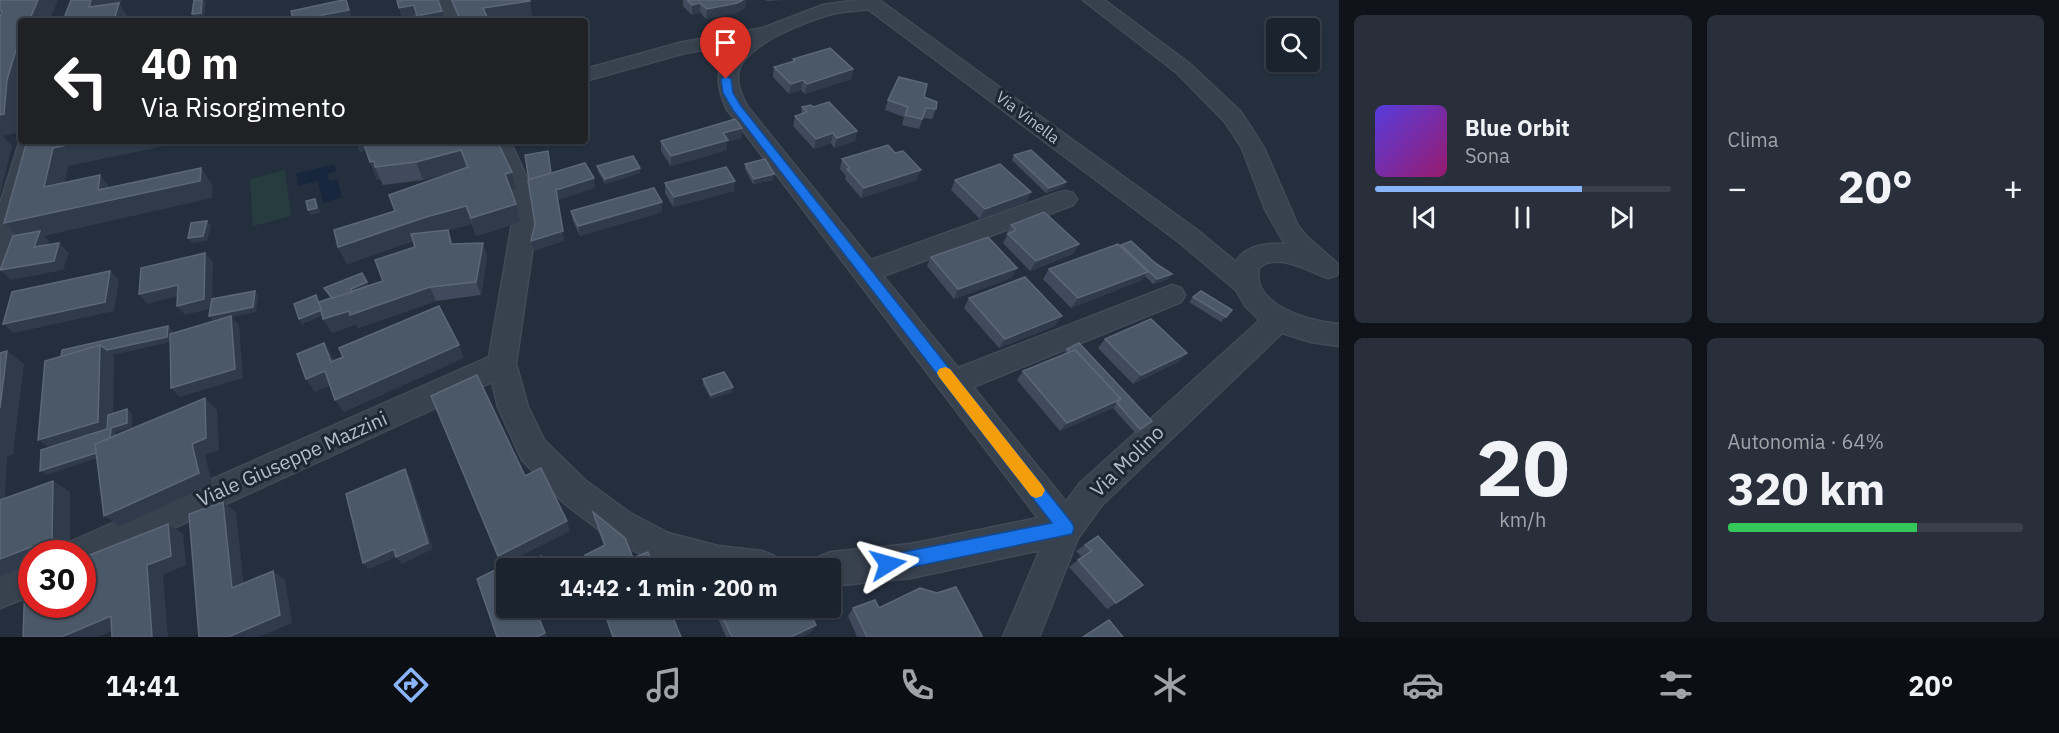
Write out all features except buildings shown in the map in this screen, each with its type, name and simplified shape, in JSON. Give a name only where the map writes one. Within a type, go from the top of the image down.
[{"type":"street","points":[[443,0],[449,18]]},
{"type":"street","points":[[1092,0],[1182,68],[1209,91],[1233,117],[1253,148],[1277,209],[1289,232],[1299,245],[1336,273]]},
{"type":"street","points":[[841,568],[911,561],[1066,528],[737,108],[728,93],[726,79],[730,66],[750,41],[832,5],[869,1]]},
{"type":"street","name":"Via Vinella","points":[[869,1],[1188,236]]},
{"type":"street","points":[[588,74],[683,48],[764,34]]},
{"type":"street","points":[[0,257],[31,144]]},
{"type":"street","points":[[500,144],[520,189],[525,218],[502,364],[513,407],[533,450],[575,492],[618,524],[663,548],[700,558]]},
{"type":"street","points":[[1267,180],[1269,234],[1273,253]]},
{"type":"street","points":[[866,272],[1065,199]]},
{"type":"street","points":[[1188,236],[1210,245],[1290,254],[1310,259],[1336,273]]},
{"type":"street","points":[[1188,236],[1247,285],[1255,298],[1279,319],[1306,331],[1335,336]]},
{"type":"street","points":[[1247,285],[1245,273],[1249,262],[1258,256],[1273,253]]},
{"type":"street","points":[[952,383],[1172,295]]},
{"type":"street","name":"Via Molino","points":[[1021,637],[1066,528],[1091,494],[1279,319]]},
{"type":"street","name":"Viale Giuseppe Mazzini","points":[[96,548],[502,364]]},
{"type":"street","points":[[0,591],[18,583]]},
{"type":"green space","points":[[285,170],[291,216],[253,226],[250,179]]},
{"type":"water","points":[[334,164],[336,171],[328,174],[329,181],[337,179],[342,197],[323,203],[318,181],[298,186],[296,174]]},
{"type":"slow traffic","points":[[945,373],[1036,490]]},
{"type":"route","points":[[726,79],[728,93],[737,108],[1066,528],[888,564]]}]
